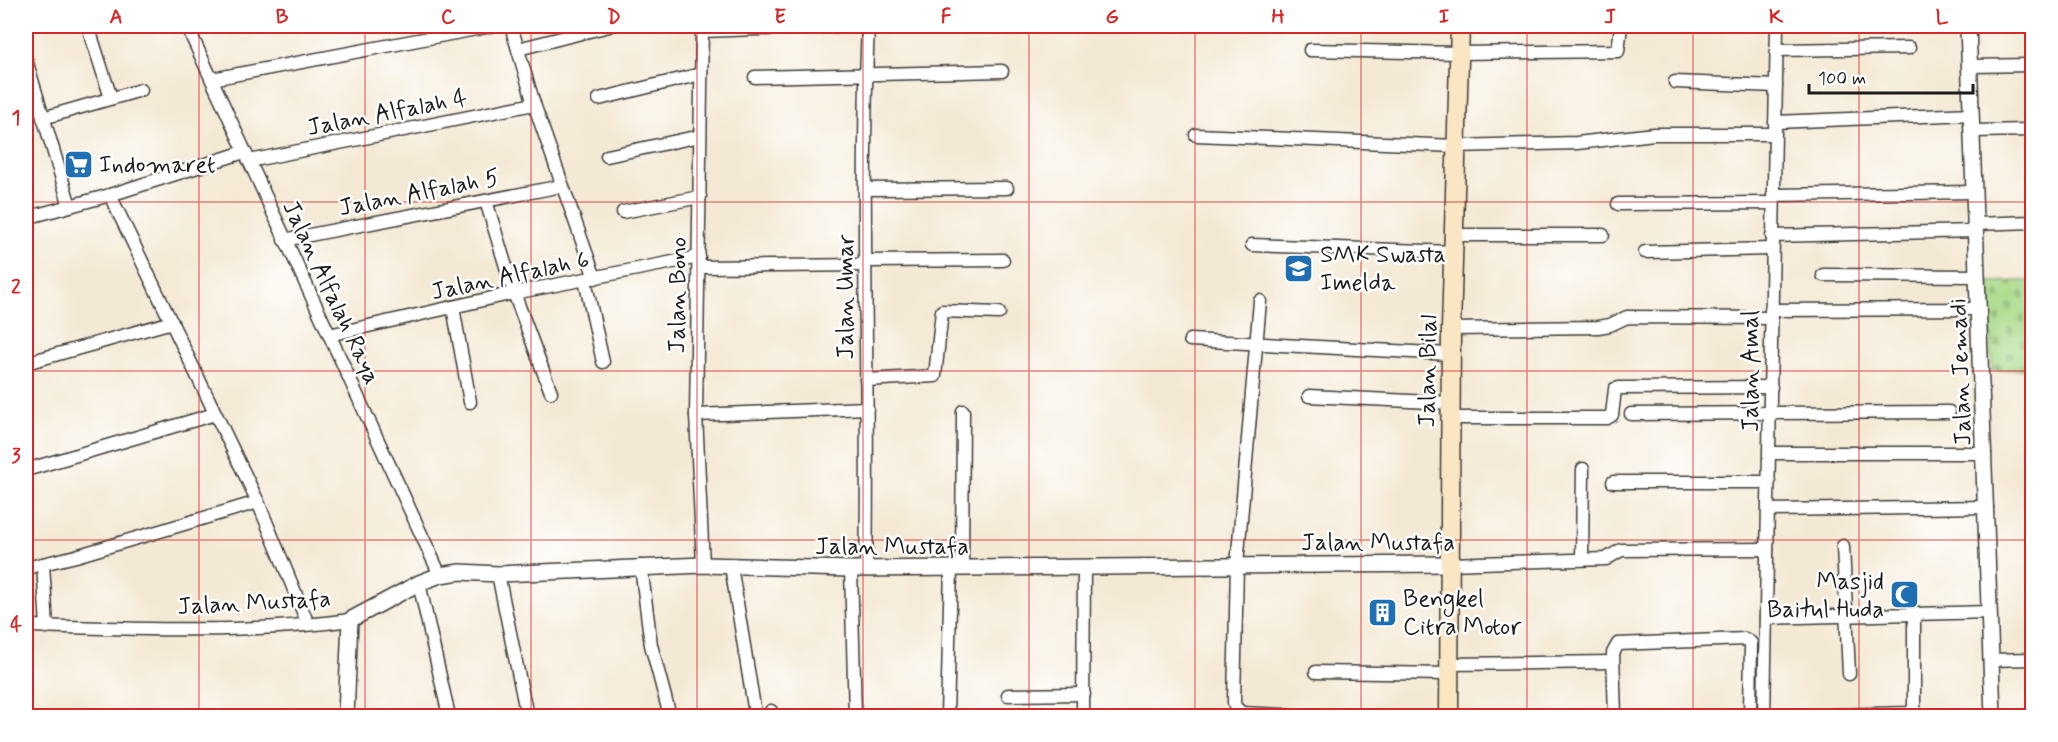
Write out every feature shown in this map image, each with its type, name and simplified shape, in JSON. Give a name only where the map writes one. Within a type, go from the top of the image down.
[{"type":"main road","name":"Jalan Bilal","points":[[1449,717],[1450,329],[1460,26]]},
{"type":"street","points":[[88,26],[111,98]]},
{"type":"street","name":"Jalan Alfalah Raya","points":[[187,26],[440,575]]},
{"type":"street","points":[[212,79],[492,26]]},
{"type":"street","points":[[511,26],[590,279],[603,362]]},
{"type":"street","points":[[518,49],[609,26]]},
{"type":"street","points":[[702,28],[845,26]]},
{"type":"street","name":"Jalan Umar","points":[[855,717],[867,408],[865,263],[868,26]]},
{"type":"street","points":[[1310,50],[1618,51],[1621,26]]},
{"type":"street","name":"Jalan Amal","points":[[1764,717],[1777,26]]},
{"type":"street","name":"Jalan Jemadi","points":[[1968,26],[1993,717]]},
{"type":"street","name":"Jalan Bono","points":[[702,28],[696,415],[704,565]]},
{"type":"street","points":[[1776,50],[1909,48]]},
{"type":"street","points":[[26,60],[70,206]]},
{"type":"street","points":[[1970,66],[2032,65]]},
{"type":"street","points":[[755,77],[1002,71]]},
{"type":"street","points":[[599,99],[701,74]]},
{"type":"street","points":[[1675,82],[1776,86]]},
{"type":"street","points":[[43,118],[141,90]]},
{"type":"street","name":"Jalan Alfalah 4","points":[[26,218],[246,157],[534,104]]},
{"type":"street","points":[[1196,135],[1455,146],[1577,143],[1654,134],[1972,114]]},
{"type":"street","points":[[1973,131],[2032,130]]},
{"type":"street","points":[[607,156],[700,136]]},
{"type":"street","name":"Jalan Alfalah 5","points":[[284,240],[562,186]]},
{"type":"street","points":[[866,189],[1006,188]]},
{"type":"street","points":[[1618,204],[1974,192]]},
{"type":"street","points":[[110,195],[258,502],[308,624]]},
{"type":"street","points":[[623,212],[700,196]]},
{"type":"street","points":[[486,201],[514,293],[550,392]]},
{"type":"street","points":[[1645,252],[2032,222]]},
{"type":"street","points":[[1252,245],[1454,243],[1603,235]]},
{"type":"street","name":"Jalan Alfalah 6","points":[[329,336],[514,293],[700,262],[865,263],[1003,260]]},
{"type":"street","points":[[1823,275],[1978,276]]},
{"type":"street","points":[[1260,301],[1237,565],[1235,707],[1246,714],[1303,717]]},
{"type":"street","points":[[453,307],[470,402]]},
{"type":"street","points":[[1450,329],[1598,327],[1627,317],[1980,309]]},
{"type":"street","points":[[866,380],[935,376],[942,311],[999,313]]},
{"type":"street","points":[[26,363],[172,322]]},
{"type":"street","points":[[1190,340],[1450,354]]},
{"type":"street","points":[[1309,396],[1450,410],[1607,418],[1612,415],[1615,389],[1619,388],[1771,387]]},
{"type":"street","points":[[696,415],[867,408]]},
{"type":"street","points":[[947,717],[963,411]]},
{"type":"street","points":[[1631,414],[1949,412]]},
{"type":"street","points":[[26,471],[214,414]]},
{"type":"street","points":[[1770,453],[1985,453]]},
{"type":"street","points":[[1582,559],[1583,469]]},
{"type":"street","points":[[1613,482],[1769,482]]},
{"type":"street","points":[[26,568],[258,502]]},
{"type":"street","points":[[1769,510],[1987,507]]},
{"type":"street","points":[[1843,546],[1849,674]]},
{"type":"street","name":"Jalan Mustafa","points":[[26,627],[175,629],[308,624],[350,620],[419,583],[440,575],[460,572],[498,574],[704,565],[956,569],[1449,564],[1606,559],[1621,550],[1767,549]]},
{"type":"street","points":[[43,564],[47,627]]},
{"type":"street","points":[[641,566],[651,645],[670,717]]},
{"type":"street","points":[[731,566],[754,707]]},
{"type":"street","points":[[1083,717],[1084,567]]},
{"type":"street","points":[[498,574],[527,717]]},
{"type":"street","points":[[419,583],[449,717]]},
{"type":"street","points":[[1766,618],[1990,612]]},
{"type":"street","points":[[1832,715],[1911,713],[1914,707],[1914,614]]},
{"type":"street","points":[[346,717],[350,620]]},
{"type":"street","points":[[1615,717],[1613,662],[1615,648],[1621,643],[1748,639],[1750,643],[1750,717]]},
{"type":"street","points":[[1990,660],[2032,659]]},
{"type":"street","points":[[1316,672],[1613,662]]},
{"type":"street","points":[[1008,695],[1084,694]]},
{"type":"green space","points":[[2032,281],[2032,369],[1992,370],[1988,282]]},
{"type":"place","name":"Indomaret","points":[[78,164]]},
{"type":"place","name":"SMK Swasta Imelda","points":[[1299,268]]},
{"type":"place","name":"Masjid Baitul Huda","points":[[1905,595]]},
{"type":"place","name":"Bengkel Citra Motor","points":[[1382,612]]}]
